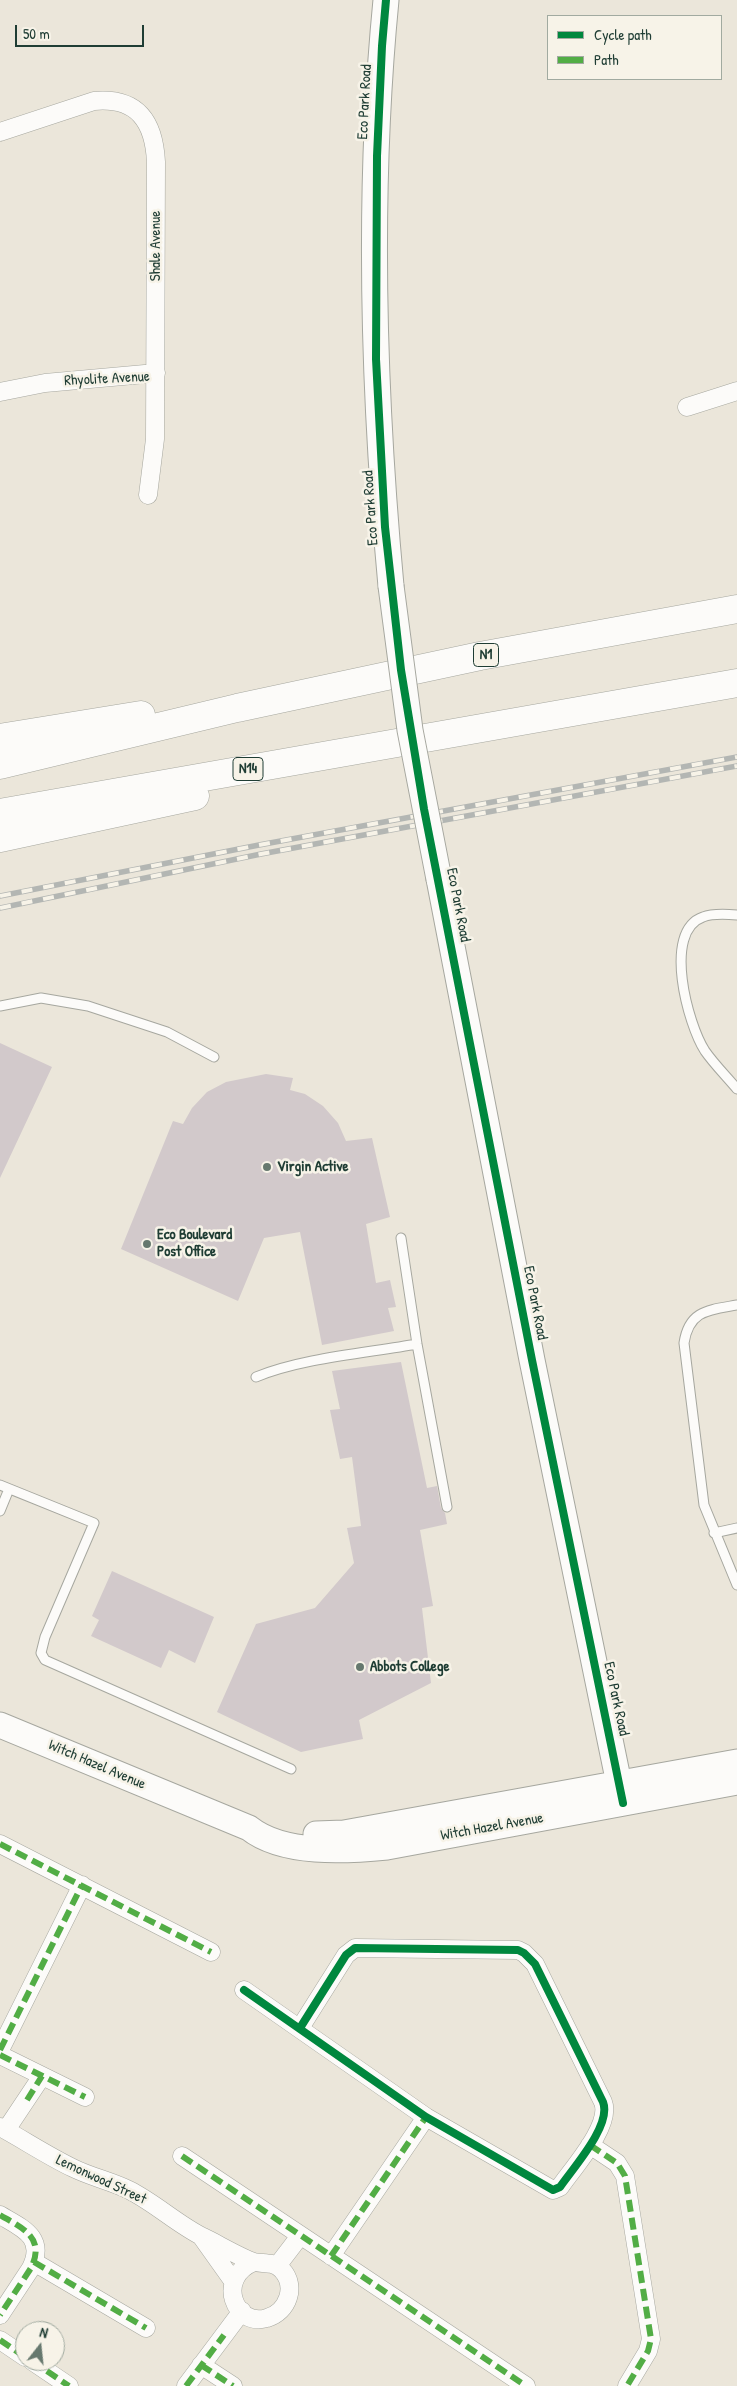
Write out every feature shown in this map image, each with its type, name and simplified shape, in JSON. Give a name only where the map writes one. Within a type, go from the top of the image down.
[{"type":"highway","name":"N1","points":[[237,708],[480,656],[737,609]]},
{"type":"highway","points":[[0,838],[82,822],[496,727],[737,682]]},
{"type":"highway","points":[[0,738],[174,710],[237,708]]},
{"type":"highway","points":[[0,766],[237,708]]},
{"type":"highway","name":"N14","points":[[0,813],[496,727]]},
{"type":"street","name":"Eco Park Road","points":[[386,0],[377,156],[376,359],[390,586],[410,730],[532,1360],[621,1793]]},
{"type":"street","name":"Shale Avenue","points":[[0,132],[100,100],[124,103],[141,114],[146,121],[155,143],[156,162],[156,373]]},
{"type":"street","name":"Rhyolite Avenue","points":[[0,392],[45,383],[156,373],[155,439],[148,495]]},
{"type":"street","points":[[687,407],[737,391]]},
{"type":"street","name":"Witch Hazel Avenue","points":[[0,1725],[249,1828],[259,1836],[292,1845],[330,1850],[367,1849],[621,1793],[737,1762]]},
{"type":"street","name":"Witch Hazel Avenue","points":[[621,1793],[737,1782]]},
{"type":"street","points":[[0,1844],[212,1952]]},
{"type":"street","points":[[0,2050],[82,1885]]},
{"type":"street","points":[[244,1990],[426,2117],[553,2190],[560,2187],[590,2145],[605,2116],[605,2107],[534,1964],[524,1953],[512,1950],[355,1948],[346,1955],[300,2028]]},
{"type":"street","points":[[0,2055],[85,2097]]},
{"type":"street","points":[[3,2129],[42,2076]]},
{"type":"street","points":[[331,2256],[426,2117]]},
{"type":"street","name":"Lemonwood Street","points":[[3,2129],[72,2168],[129,2190],[200,2236],[254,2262]]},
{"type":"street","points":[[590,2145],[617,2164],[625,2176],[651,2339],[648,2351],[627,2386]]},
{"type":"street","points":[[182,2156],[526,2386]]},
{"type":"street","points":[[0,2215],[32,2236],[35,2244],[34,2262],[0,2314]]},
{"type":"street","name":"Lemonwood Street","points":[[200,2236],[233,2281]]},
{"type":"street","points":[[277,2266],[300,2236]]},
{"type":"street","points":[[34,2262],[146,2328]]},
{"type":"street","points":[[254,2262],[267,2262],[277,2266],[282,2270],[290,2286],[286,2304],[278,2313],[267,2318],[252,2318],[234,2302],[232,2292],[233,2281],[239,2270],[254,2262]]},
{"type":"street","points":[[186,2386],[242,2311]]},
{"type":"street","points":[[0,2340],[15,2350]]},
{"type":"street","points":[[201,2365],[233,2386]]},
{"type":"street","points":[[47,2371],[69,2386]]},
{"type":"lane","points":[[737,915],[722,914],[701,917],[686,931],[679,958],[690,1021],[705,1050],[737,1089]]},
{"type":"lane","points":[[0,1006],[41,998],[88,1006],[167,1032],[214,1056]]},
{"type":"lane","points":[[401,1238],[417,1344],[447,1507]]},
{"type":"lane","points":[[737,1305],[704,1311],[694,1318],[686,1328],[684,1343],[704,1505],[714,1533],[737,1583]]},
{"type":"lane","points":[[256,1377],[302,1364],[417,1344]]},
{"type":"lane","points":[[0,1485],[94,1523],[45,1637],[42,1653],[45,1660],[291,1769]]},
{"type":"lane","points":[[0,1511],[9,1489]]},
{"type":"lane","points":[[714,1533],[737,1528]]},
{"type":"building","points":[[0,1043],[52,1067],[0,1178]]},
{"type":"building","points":[[266,1074],[293,1078],[290,1090],[305,1094],[323,1106],[338,1123],[346,1141],[372,1138],[390,1217],[366,1224],[376,1283],[390,1280],[396,1307],[388,1308],[394,1331],[322,1345],[300,1232],[264,1238],[238,1301],[121,1249],[173,1121],[183,1124],[192,1108],[207,1092],[226,1082]]},
{"type":"building","points":[[401,1362],[427,1488],[437,1486],[441,1508],[445,1513],[447,1524],[420,1530],[433,1606],[422,1608],[431,1683],[359,1720],[363,1739],[301,1752],[217,1712],[256,1624],[315,1608],[354,1563],[347,1528],[361,1526],[352,1457],[340,1459],[330,1410],[340,1409],[332,1371]]},
{"type":"building","points":[[112,1571],[214,1617],[195,1663],[169,1650],[161,1668],[91,1636],[99,1620],[92,1616]]},
{"type":"railway","points":[[0,896],[259,845],[737,757]]},
{"type":"railway","points":[[0,908],[261,854],[737,766]]},
{"type":"marked path","points":[[0,1844],[211,1952]]},
{"type":"marked path","points":[[0,2050],[82,1885]]},
{"type":"marked path","points":[[0,2055],[85,2097]]},
{"type":"marked path","points":[[27,2100],[42,2076]]},
{"type":"marked path","points":[[331,2256],[426,2117]]},
{"type":"marked path","points":[[590,2145],[617,2163],[625,2176],[651,2339],[648,2351],[627,2386]]},
{"type":"marked path","points":[[182,2156],[526,2386]]},
{"type":"marked path","points":[[0,2215],[23,2229],[34,2241],[36,2248],[31,2268],[0,2315]]},
{"type":"marked path","points":[[34,2262],[146,2328]]},
{"type":"marked path","points":[[186,2386],[224,2335]]},
{"type":"marked path","points":[[0,2340],[15,2350]]},
{"type":"marked path","points":[[201,2365],[233,2386]]},
{"type":"marked path","points":[[47,2371],[69,2386]]},
{"type":"cycle path","points":[[386,0],[377,156],[376,359],[385,527],[401,670],[424,809],[532,1360],[623,1803]]},
{"type":"cycle path","points":[[244,1990],[426,2117],[553,2190],[560,2187],[582,2158],[602,2122],[603,2102],[535,1964],[518,1950],[355,1948],[346,1955],[300,2028]]},
{"type":"place","name":"Virgin Active","points":[[267,1167]]},
{"type":"place","name":"Eco Boulevard Post Office","points":[[147,1244]]},
{"type":"place","name":"Abbots College","points":[[360,1667]]}]
